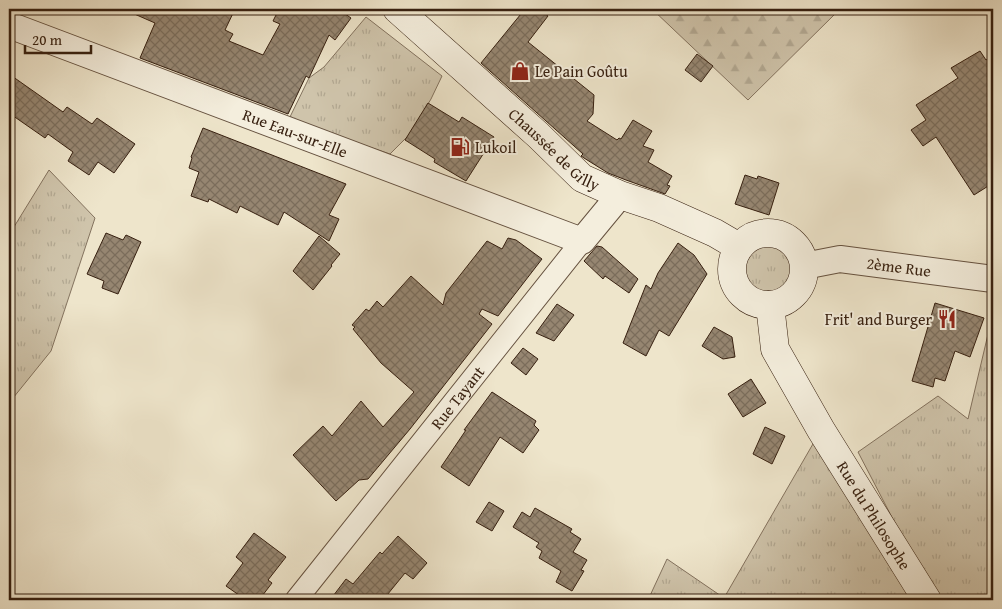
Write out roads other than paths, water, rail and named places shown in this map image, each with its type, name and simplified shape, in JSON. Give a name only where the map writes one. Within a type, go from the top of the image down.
[{"type":"main road","name":"Chaussée de Gilly","points":[[396,9],[538,135],[582,178],[620,195],[659,208],[715,233],[739,247]]},
{"type":"main road","points":[[763,233],[775,233],[795,245],[801,255],[804,266],[803,278],[791,297],[770,305],[758,303],[746,297],[738,289],[733,277],[733,260],[739,247],[752,236],[763,233]]},
{"type":"main road","name":"Rue du Philosophe","points":[[770,305],[775,349],[821,430],[927,600]]},
{"type":"street","name":"Rue Eau-sur-Elle","points":[[9,25],[582,241]]},
{"type":"street","name":"Rue Tayant","points":[[296,600],[620,195]]},
{"type":"street","name":"2ème Rue","points":[[804,266],[840,259],[993,279]]},
{"type":"place","name":"Le Pain Goûtu","points":[[520,71]]},
{"type":"place","name":"Lukoil","points":[[460,147]]},
{"type":"place","name":"Frit' and Burger","points":[[947,319]]}]
